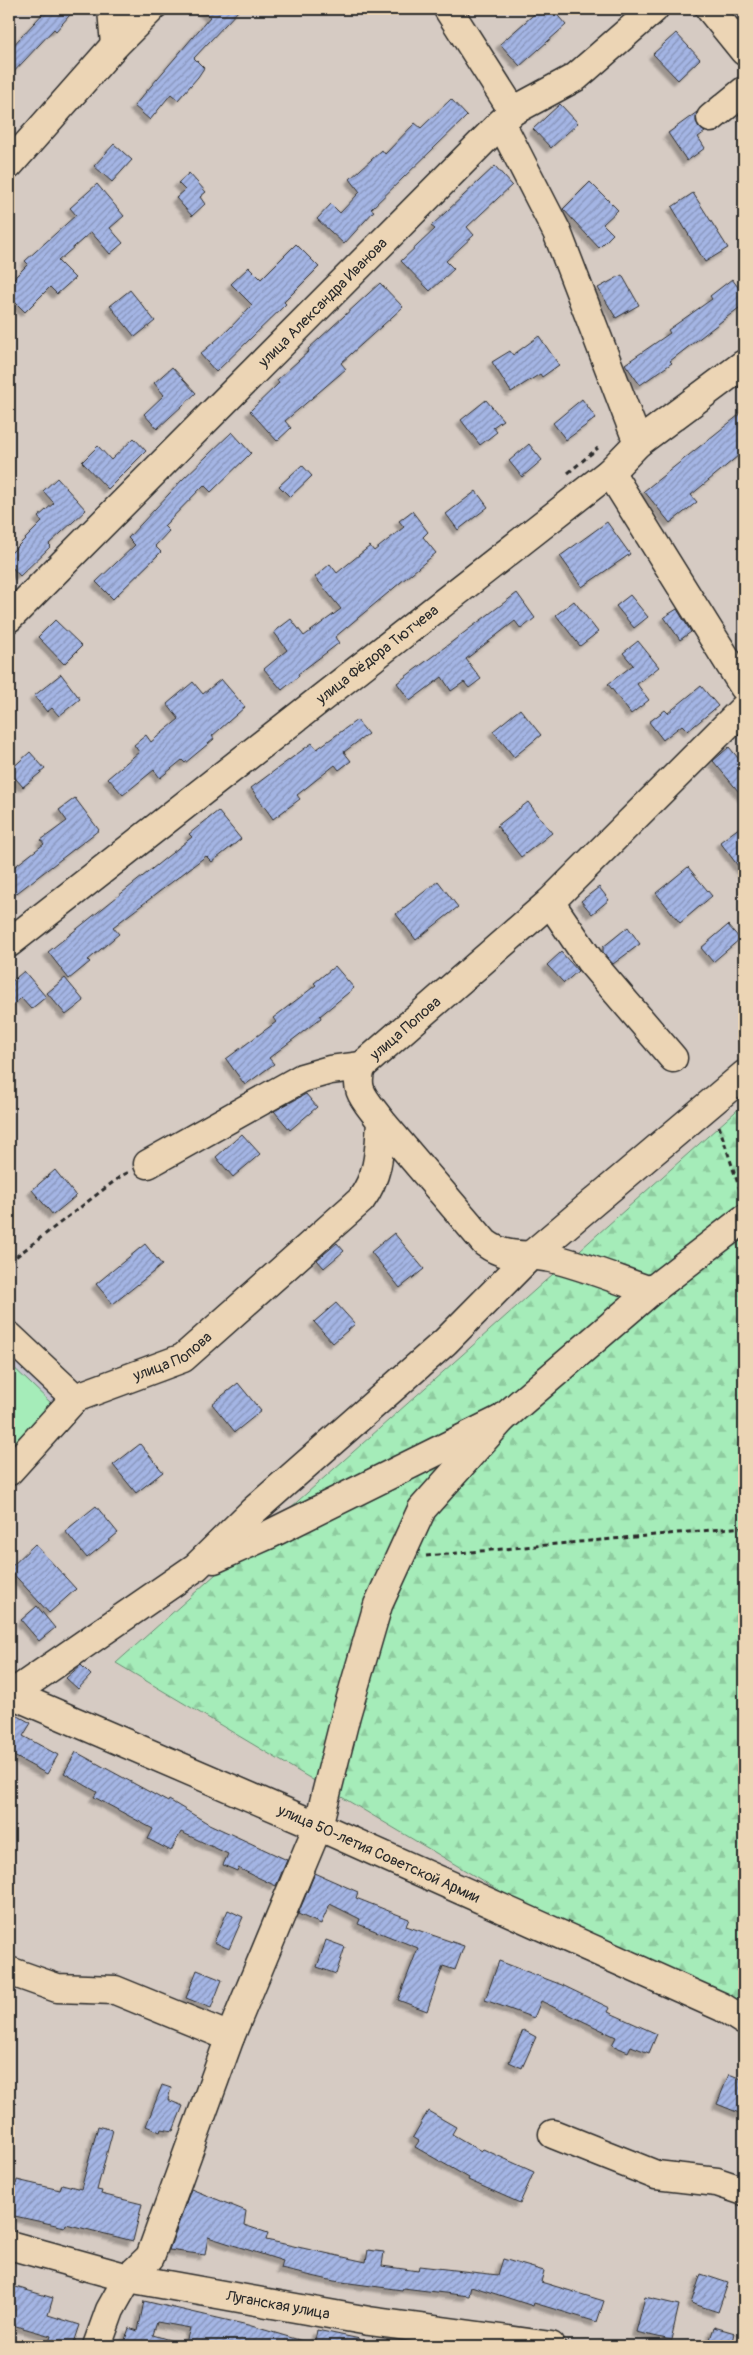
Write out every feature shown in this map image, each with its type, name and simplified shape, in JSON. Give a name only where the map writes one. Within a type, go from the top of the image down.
[{"type":"street","points":[[112,9],[115,45]]},
{"type":"street","points":[[9,164],[115,45],[151,9]]},
{"type":"street","points":[[448,9],[507,117],[557,232],[638,444]]},
{"type":"street","name":"улица Александра Иванова","points":[[9,618],[507,117],[576,77],[654,9]]},
{"type":"street","points":[[710,9],[744,51]]},
{"type":"street","points":[[730,9],[744,26]]},
{"type":"street","points":[[711,118],[744,91]]},
{"type":"street","name":"улица Фёдора Тютчева","points":[[9,943],[610,472],[638,444],[744,364]]},
{"type":"street","points":[[610,472],[743,707]]},
{"type":"street","name":"улица Попова","points":[[75,1398],[183,1358],[361,1200],[372,1185],[378,1166],[382,1120],[360,1091],[357,1078],[362,1066],[550,902],[743,707]]},
{"type":"street","points":[[550,902],[590,961],[673,1058]]},
{"type":"street","points":[[148,1164],[302,1078],[330,1070],[362,1066]]},
{"type":"street","points":[[196,1567],[252,1512],[445,1342],[530,1256],[744,1074]]},
{"type":"street","points":[[382,1120],[485,1243],[495,1250],[509,1255],[550,1258],[651,1291]]},
{"type":"street","points":[[97,2346],[110,2310],[128,2278],[150,2257],[230,2037],[318,1826],[346,1715],[378,1605],[422,1508],[502,1419],[651,1291],[744,1219]]},
{"type":"street","points":[[9,1336],[75,1398],[9,1471]]},
{"type":"street","points":[[196,1567],[270,1534],[502,1419]]},
{"type":"street","name":"улица 50-летия Советской Армии","points":[[10,1695],[196,1567]]},
{"type":"street","name":"улица 50-летия Советской Армии","points":[[10,1695],[318,1826],[722,2007],[744,2021]]},
{"type":"street","points":[[9,1971],[57,1988],[115,1990],[230,2037]]},
{"type":"street","points":[[553,2134],[656,2175],[717,2182],[744,2191]]},
{"type":"street","name":"Луганская улица","points":[[9,2245],[128,2278],[369,2321],[551,2346]]},
{"type":"path","points":[[711,1102],[744,1202]]},
{"type":"path","points":[[9,1262],[121,1176],[148,1164]]},
{"type":"path","points":[[400,1558],[744,1527]]},
{"type":"shaded area","points":[[9,1352],[60,1403],[9,1457]]},
{"type":"green space","points":[[744,1104],[744,2036],[116,1663]]},
{"type":"green space","points":[[9,1363],[52,1404],[9,1448]]},
{"type":"building","points":[[47,9],[75,9],[56,31],[54,29],[9,77],[9,50]]},
{"type":"building","points":[[201,9],[240,9],[194,58],[204,68],[198,77],[178,100],[171,94],[150,120],[134,106],[210,17]]},
{"type":"building","points":[[540,9],[552,9],[566,25],[520,66],[500,44]]},
{"type":"building","points":[[676,33],[700,59],[678,80],[653,54]]},
{"type":"building","points":[[451,99],[467,116],[371,209],[374,211],[344,244],[317,219],[331,204],[340,213],[360,192],[350,179],[382,150],[385,154],[415,123],[421,128]]},
{"type":"building","points":[[560,104],[578,123],[551,148],[533,129]]},
{"type":"building","points":[[697,112],[696,121],[705,132],[698,137],[705,148],[687,161],[668,133]]},
{"type":"building","points":[[114,144],[132,160],[112,182],[94,166]]},
{"type":"building","points":[[495,166],[512,185],[467,227],[474,235],[446,261],[454,269],[430,291],[401,261],[435,229],[431,226]]},
{"type":"building","points":[[189,173],[206,192],[200,197],[205,204],[192,216],[176,198],[185,190],[178,183]]},
{"type":"building","points":[[590,182],[618,210],[603,224],[613,234],[599,248],[563,209]]},
{"type":"building","points":[[97,184],[124,216],[110,228],[123,243],[110,254],[91,232],[58,261],[75,278],[57,294],[50,287],[25,312],[9,296],[9,283],[28,264],[25,261],[76,215],[70,208]]},
{"type":"building","points":[[693,193],[728,248],[705,262],[672,207]]},
{"type":"building","points":[[296,244],[319,267],[284,302],[286,304],[216,372],[200,354],[228,330],[252,305],[231,284],[249,267],[261,279]]},
{"type":"building","points":[[622,275],[639,305],[616,318],[598,288]]},
{"type":"building","points":[[732,279],[744,295],[744,304],[670,361],[672,363],[640,385],[625,364],[670,333],[668,330],[712,299],[710,296]]},
{"type":"building","points":[[380,283],[403,307],[341,363],[346,369],[285,421],[291,428],[277,441],[250,411],[279,383],[277,380],[309,351],[308,349]]},
{"type":"building","points":[[130,290],[155,321],[135,337],[110,306]]},
{"type":"building","points":[[539,336],[559,365],[542,377],[540,374],[511,392],[492,362],[510,351],[513,355]]},
{"type":"building","points":[[172,367],[196,393],[157,429],[144,414],[164,395],[154,383]]},
{"type":"building","points":[[582,399],[596,418],[566,440],[553,423]]},
{"type":"building","points":[[486,400],[503,420],[493,427],[497,432],[480,445],[461,420]]},
{"type":"building","points":[[744,411],[744,451],[691,495],[697,502],[670,523],[644,491]]},
{"type":"building","points":[[232,432],[251,453],[211,492],[204,485],[164,526],[169,531],[155,546],[161,552],[113,599],[96,582],[135,545],[128,538],[182,480]]},
{"type":"building","points":[[134,438],[146,451],[108,489],[82,462],[98,446],[111,460]]},
{"type":"building","points":[[529,444],[542,460],[522,477],[509,461]]},
{"type":"building","points":[[302,465],[312,476],[290,497],[279,486]]},
{"type":"building","points":[[57,478],[86,510],[49,544],[51,546],[20,576],[9,564],[9,555],[42,522],[38,517],[54,503],[43,491]]},
{"type":"building","points":[[476,491],[488,507],[458,530],[446,514]]},
{"type":"building","points":[[412,511],[428,532],[423,537],[436,553],[335,637],[339,643],[298,674],[299,676],[282,690],[264,669],[287,650],[274,632],[291,619],[304,636],[341,609],[315,577],[330,564],[337,573],[370,546],[374,551],[404,527],[399,521]]},
{"type":"building","points":[[607,522],[630,554],[582,587],[560,556]]},
{"type":"building","points":[[517,593],[535,618],[521,629],[515,621],[466,659],[481,679],[469,688],[464,682],[451,691],[442,677],[410,701],[397,683]]},
{"type":"building","points":[[630,595],[648,617],[634,628],[616,606]]},
{"type":"building","points":[[574,601],[598,632],[580,646],[556,615]]},
{"type":"building","points":[[677,609],[691,632],[680,640],[664,617]]},
{"type":"building","points":[[55,620],[82,646],[64,664],[38,637]]},
{"type":"building","points":[[638,641],[659,667],[637,684],[649,700],[631,714],[608,684],[633,665],[623,653]]},
{"type":"building","points":[[61,674],[80,699],[59,716],[52,708],[47,712],[34,696]]},
{"type":"building","points":[[221,679],[245,707],[212,736],[214,739],[185,763],[182,760],[160,778],[154,770],[123,795],[108,778],[139,752],[134,745],[146,735],[151,742],[179,719],[167,704],[193,682],[203,694]]},
{"type":"building","points":[[701,686],[718,706],[688,731],[682,725],[663,740],[649,722],[665,710],[668,713]]},
{"type":"building","points":[[520,709],[541,735],[514,757],[493,731]]},
{"type":"building","points":[[357,720],[368,734],[344,752],[351,761],[339,770],[335,765],[297,795],[300,799],[273,819],[251,788],[312,743],[317,749]]},
{"type":"building","points":[[729,747],[744,765],[744,798],[713,761]]},
{"type":"building","points":[[30,752],[45,769],[23,787],[9,771]]},
{"type":"building","points":[[75,798],[99,830],[9,899],[9,871],[44,844],[41,840],[67,821],[59,810]]},
{"type":"building","points":[[528,802],[552,833],[521,857],[497,826]]},
{"type":"building","points":[[218,811],[241,839],[212,862],[206,856],[113,927],[119,934],[69,979],[48,952],[192,837],[189,834]]},
{"type":"building","points":[[744,824],[744,874],[720,842]]},
{"type":"building","points":[[688,867],[712,896],[680,923],[656,893]]},
{"type":"building","points":[[438,881],[458,907],[416,940],[396,914]]},
{"type":"building","points":[[599,887],[609,900],[592,914],[581,901]]},
{"type":"building","points":[[728,925],[740,939],[713,962],[701,948]]},
{"type":"building","points":[[628,927],[640,944],[613,964],[603,952],[603,947]]},
{"type":"building","points":[[561,952],[578,971],[564,983],[547,965]]},
{"type":"building","points":[[335,966],[354,988],[320,1016],[321,1018],[269,1058],[274,1064],[245,1085],[226,1059],[276,1022],[273,1018],[316,985],[314,983]]},
{"type":"building","points":[[24,971],[46,997],[31,1009],[21,998],[9,1009],[9,984]]},
{"type":"building","points":[[65,978],[84,1001],[66,1015],[47,993]]},
{"type":"building","points":[[306,1094],[317,1107],[290,1130],[274,1111]]},
{"type":"building","points":[[242,1134],[260,1154],[233,1177],[216,1157]]},
{"type":"building","points":[[55,1170],[76,1196],[53,1215],[32,1190]]},
{"type":"building","points":[[394,1233],[424,1269],[400,1288],[371,1252]]},
{"type":"building","points":[[337,1243],[344,1251],[324,1268],[317,1260]]},
{"type":"building","points":[[145,1244],[162,1265],[113,1304],[96,1284]]},
{"type":"building","points":[[336,1303],[355,1324],[333,1343],[314,1322]]},
{"type":"building","points":[[238,1383],[261,1411],[235,1432],[212,1404]]},
{"type":"building","points":[[140,1444],[163,1472],[136,1493],[113,1465]]},
{"type":"building","points":[[96,1506],[118,1533],[87,1558],[65,1531]]},
{"type":"building","points":[[35,1544],[76,1589],[49,1613],[9,1569]]},
{"type":"building","points":[[37,1606],[55,1628],[39,1641],[21,1620]]},
{"type":"building","points":[[81,1665],[91,1675],[78,1689],[66,1678]]},
{"type":"building","points":[[9,1711],[31,1723],[23,1736],[58,1755],[47,1774],[12,1755],[9,1761]]},
{"type":"building","points":[[76,1752],[168,1802],[169,1800],[209,1824],[287,1860],[276,1886],[238,1868],[237,1871],[223,1865],[228,1854],[181,1832],[171,1851],[148,1839],[153,1829],[94,1797],[97,1792],[64,1773]]},
{"type":"building","points":[[315,1873],[358,1892],[356,1898],[409,1919],[406,1926],[464,1946],[455,1970],[443,1966],[427,2011],[398,2000],[418,1948],[358,1924],[360,1919],[330,1904],[321,1924],[298,1914]]},
{"type":"building","points":[[228,1910],[243,1917],[229,1949],[214,1942]]},
{"type":"building","points":[[326,1940],[345,1947],[336,1974],[317,1967]]},
{"type":"building","points":[[499,1961],[562,1985],[610,2008],[608,2012],[657,2034],[649,2053],[631,2046],[628,2052],[612,2045],[616,2037],[541,2001],[534,2018],[485,2000]]},
{"type":"building","points":[[197,1970],[222,1980],[211,2008],[186,1998]]},
{"type":"building","points":[[523,2030],[536,2037],[522,2068],[509,2062]]},
{"type":"building","points":[[729,2074],[744,2080],[744,2115],[717,2104]]},
{"type":"building","points":[[162,2085],[171,2088],[168,2100],[183,2106],[173,2131],[161,2129],[160,2132],[146,2126]]},
{"type":"building","points":[[428,2111],[456,2127],[452,2134],[481,2151],[483,2149],[534,2172],[520,2203],[468,2180],[469,2178],[415,2147],[419,2141],[413,2137]]},
{"type":"building","points":[[98,2126],[113,2130],[97,2190],[102,2191],[101,2194],[142,2204],[133,2241],[66,2224],[65,2227],[10,2215],[17,2180],[60,2190],[62,2184],[81,2189]]},
{"type":"building","points":[[191,2189],[246,2211],[244,2225],[268,2233],[266,2240],[366,2262],[368,2250],[384,2252],[382,2266],[418,2271],[419,2266],[498,2275],[503,2259],[544,2271],[541,2282],[604,2301],[597,2322],[534,2303],[533,2306],[471,2286],[469,2296],[334,2281],[281,2269],[283,2261],[208,2237],[205,2255],[169,2250]]},
{"type":"building","points":[[701,2274],[728,2283],[718,2312],[691,2303]]},
{"type":"building","points":[[9,2285],[53,2298],[48,2315],[80,2325],[73,2346],[48,2346],[51,2336],[9,2324]]},
{"type":"building","points":[[645,2297],[679,2305],[671,2340],[636,2332]]},
{"type":"building","points":[[144,2301],[248,2325],[306,2342],[306,2346],[185,2346],[190,2328],[157,2322],[153,2335],[176,2342],[176,2346],[123,2346],[129,2328],[138,2331]]},
{"type":"building","points":[[714,2327],[735,2333],[732,2346],[708,2346]]},
{"type":"building","points":[[317,2330],[360,2339],[360,2346],[314,2346]]}]
